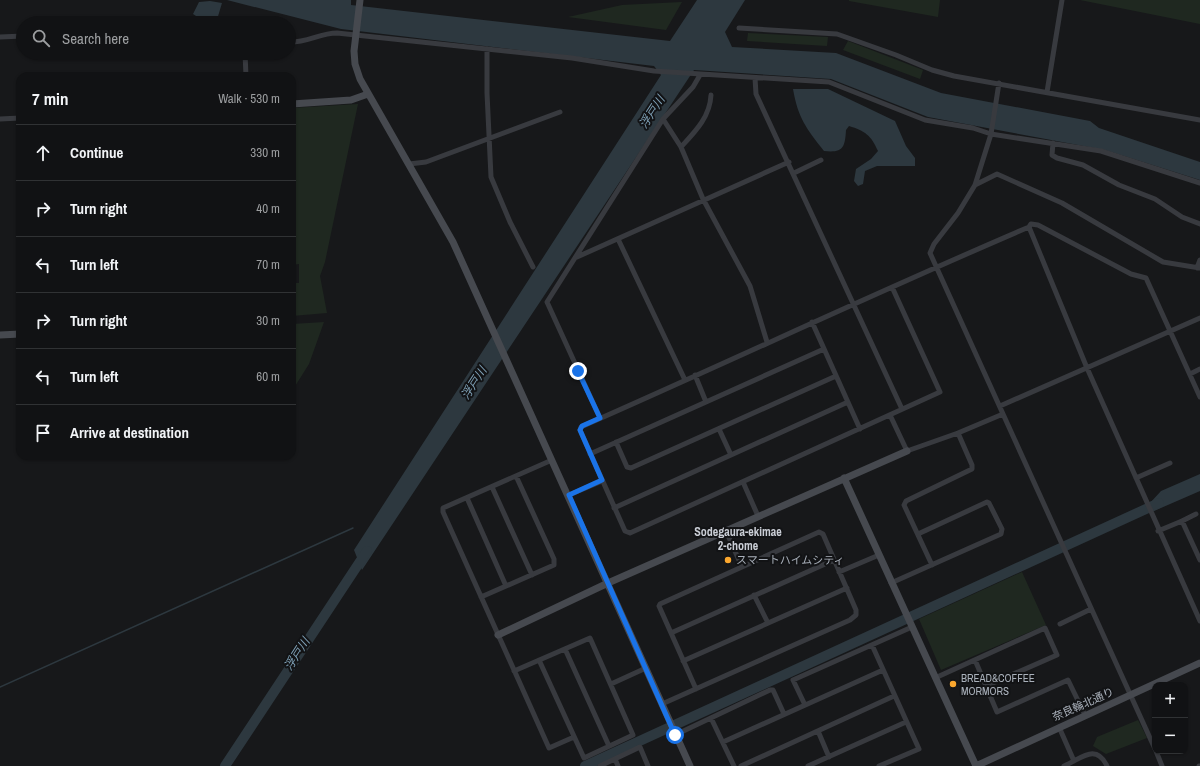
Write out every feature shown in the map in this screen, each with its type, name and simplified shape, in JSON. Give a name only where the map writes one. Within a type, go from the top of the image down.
[{"type":"street","points":[[1047,92],[1062,0]]},
{"type":"street","points":[[360,1],[356,36],[355,64],[368,94],[449,235],[569,495],[690,766]]},
{"type":"street","points":[[739,28],[837,34],[890,52],[932,70],[999,84],[1200,120]]},
{"type":"street","points":[[296,42],[326,33],[572,58],[658,71],[833,83],[925,120],[973,128],[992,134],[1102,151],[1200,182]]},
{"type":"street","points":[[0,37],[16,36]]},
{"type":"street","points":[[487,49],[487,93],[491,177],[510,222],[533,267]]},
{"type":"street","points":[[245,60],[246,72]]},
{"type":"street","points":[[600,418],[547,302],[664,119],[693,87],[700,74]]},
{"type":"street","points":[[755,78],[756,94],[789,162],[902,409]]},
{"type":"street","points":[[999,84],[992,134],[975,185],[958,213],[934,244],[930,253],[1152,743]]},
{"type":"street","points":[[296,104],[351,100],[368,94]]},
{"type":"street","points":[[681,147],[697,130],[708,112],[711,96]]},
{"type":"street","points":[[409,164],[426,162],[560,112]]},
{"type":"street","points":[[0,118],[16,118]]},
{"type":"street","points":[[664,119],[681,147],[704,199],[750,286],[767,342]]},
{"type":"street","points":[[1053,143],[1052,155],[1057,158],[1083,164],[1107,179],[1155,199],[1182,217],[1200,224]]},
{"type":"street","points":[[794,174],[821,160]]},
{"type":"street","points":[[576,257],[789,162]]},
{"type":"street","points":[[975,185],[998,174],[1062,203],[1164,262],[1199,268],[1200,260]]},
{"type":"street","points":[[892,287],[940,392],[630,533],[625,531],[580,430],[582,426],[937,266],[1029,227],[1031,224],[1038,225],[1131,274],[1146,278],[1200,396]]},
{"type":"street","points":[[1029,227],[1087,368],[1158,531],[1200,621]]},
{"type":"street","points":[[618,239],[685,380]]},
{"type":"street","points":[[1000,406],[1200,318]]},
{"type":"street","points":[[812,322],[860,429]]},
{"type":"street","points":[[0,335],[16,334]]},
{"type":"street","points":[[590,454],[824,349]]},
{"type":"street","points":[[1190,374],[1200,369]]},
{"type":"street","points":[[695,375],[706,402]]},
{"type":"street","points":[[616,442],[628,468],[631,468],[836,376]]},
{"type":"street","points":[[614,508],[848,402]]},
{"type":"street","points":[[498,635],[608,583],[844,478],[907,451],[958,433],[1003,414]]},
{"type":"street","points":[[890,415],[907,451]]},
{"type":"street","points":[[719,428],[731,455]]},
{"type":"street","points":[[932,565],[904,505],[906,501],[972,469],[958,433]]},
{"type":"street","points":[[552,460],[443,508],[549,748],[574,736]]},
{"type":"street","points":[[1136,478],[1170,463]]},
{"type":"street","points":[[481,597],[554,565],[554,559],[516,476]]},
{"type":"street","points":[[844,478],[976,766]]},
{"type":"street","points":[[569,495],[602,480]]},
{"type":"street","points":[[743,482],[758,516]]},
{"type":"street","points":[[492,487],[532,575]]},
{"type":"street","points":[[467,498],[506,586]]},
{"type":"street","points":[[891,583],[1001,534],[1002,529],[989,503],[987,502],[918,534]]},
{"type":"street","points":[[1158,531],[1196,514]]},
{"type":"street","points":[[1182,521],[1200,560]]},
{"type":"street","points":[[726,531],[742,567]]},
{"type":"street","points":[[662,704],[696,689],[850,620],[856,615],[856,610],[823,534],[819,532],[660,604],[659,606],[696,689]]},
{"type":"street","points":[[840,572],[879,555]]},
{"type":"street","points":[[671,633],[834,560]]},
{"type":"street","points":[[683,661],[847,588]]},
{"type":"street","points":[[754,595],[768,623]]},
{"type":"street","points":[[1060,624],[1091,609]]},
{"type":"street","points":[[805,705],[793,680],[912,628]]},
{"type":"street","points":[[935,678],[1045,628],[1057,654],[986,686]]},
{"type":"street","points":[[514,671],[539,660],[590,638],[634,735],[584,758],[539,660]]},
{"type":"street","points":[[872,645],[919,749],[880,766]]},
{"type":"street","points":[[565,649],[609,746]]},
{"type":"street","points":[[975,660],[997,712],[1068,680],[1085,715]]},
{"type":"street","name":"奈良輪北通り","points":[[976,766],[1085,715],[1200,664]]},
{"type":"street","points":[[611,684],[646,668]]},
{"type":"street","points":[[723,742],[883,670]]},
{"type":"street","points":[[674,733],[711,718],[770,690],[773,690],[784,714]]},
{"type":"street","points":[[741,766],[894,696]]},
{"type":"street","points":[[711,718],[734,766]]},
{"type":"street","points":[[808,766],[906,722]]},
{"type":"street","points":[[1059,727],[1074,761]]},
{"type":"street","points":[[818,731],[829,757]]},
{"type":"street","points":[[600,766],[640,747],[648,766]]},
{"type":"street","points":[[1064,766],[1092,753],[1098,753],[1103,757],[1107,766]]},
{"type":"street","points":[[1157,754],[1162,766]]},
{"type":"street","points":[[615,759],[618,766]]},
{"type":"shaded area","points":[[849,0],[940,0],[938,17]]},
{"type":"shaded area","points":[[1080,0],[1200,0],[1200,24]]},
{"type":"shaded area","points":[[682,2],[666,30],[568,17],[622,5]]},
{"type":"shaded area","points":[[748,33],[828,37],[827,46],[747,41]]},
{"type":"shaded area","points":[[848,41],[923,70],[920,79],[843,50]]},
{"type":"shaded area","points":[[358,104],[325,262],[320,276],[327,313],[296,316],[296,283],[299,283],[299,264],[296,264],[296,108]]},
{"type":"shaded area","points":[[324,322],[309,364],[296,385],[296,324]]},
{"type":"shaded area","points":[[1022,572],[1046,625],[941,670],[919,619]]},
{"type":"shaded area","points":[[1138,720],[1147,738],[1106,754],[1093,746],[1097,737]]},
{"type":"water","points":[[227,0],[351,0],[351,5],[670,41],[697,0],[745,0],[725,32],[732,47],[836,53],[941,93],[1090,121],[1099,128],[1200,162],[1200,180],[1105,150],[928,117],[831,79],[694,70],[362,570],[354,550],[661,75],[654,66],[341,29],[296,18],[296,16],[290,16]]},
{"type":"water","points":[[210,1],[222,3],[218,16],[196,16],[193,14],[199,2]]},
{"type":"water","points":[[793,89],[828,89],[895,121],[906,146],[915,158],[915,166],[877,166],[865,171],[863,184],[858,186],[854,181],[856,169],[871,159],[878,151],[873,141],[867,134],[849,126],[846,130],[845,141],[842,148],[835,151],[824,151],[812,136],[800,115]]},
{"type":"water","points":[[1200,474],[1200,491],[1154,511],[1150,503],[1161,491]]},
{"type":"waterway","points":[[585,766],[1159,503]]},
{"type":"waterway","points":[[0,687],[353,528]]},
{"type":"waterway","name":"浮戸川","points":[[225,766],[367,551]]},
{"type":"place","name":"スマートハイムシティ","points":[[728,560]]},
{"type":"place","name":"BREAD&COFFEE MORMORS","points":[[953,684]]},
{"type":"district","name":"Sodegaura-ekimae 2-chome","points":[[738,539]]},
{"type":"route","points":[[578,371],[600,418],[582,426],[580,430],[602,480],[569,495],[675,735]]}]
